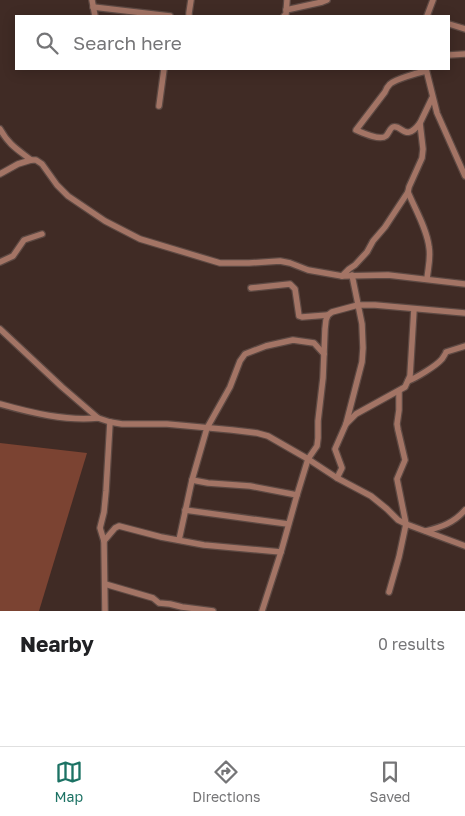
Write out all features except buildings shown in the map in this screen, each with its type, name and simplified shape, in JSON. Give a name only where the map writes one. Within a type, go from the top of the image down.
[{"type":"street","points":[[190,15],[191,0]]},
{"type":"street","points":[[287,0],[285,13],[326,0]]},
{"type":"street","points":[[427,15],[433,0]]},
{"type":"street","points":[[93,3],[154,15]]},
{"type":"street","points":[[450,24],[465,29]]},
{"type":"street","points":[[450,55],[465,54]]},
{"type":"street","points":[[159,106],[164,70]]},
{"type":"street","points":[[432,98],[420,123],[416,129],[410,132],[405,132],[396,126],[382,138],[356,130],[385,92],[388,85],[426,70],[439,120],[465,176]]},
{"type":"street","points":[[342,276],[367,252],[373,240],[408,192],[422,158],[423,149],[420,123]]},
{"type":"street","points":[[0,129],[12,146],[31,160]]},
{"type":"street","points":[[0,174],[18,164],[36,160],[42,164],[57,185],[68,196],[105,221],[140,238],[220,263],[280,261],[308,270],[342,276],[388,275],[463,283]]},
{"type":"street","points":[[408,192],[429,246],[430,256],[427,279]]},
{"type":"street","points":[[0,262],[13,256],[26,238],[42,234]]},
{"type":"street","points":[[337,478],[342,468],[335,449],[346,424],[364,348],[362,324],[352,275]]},
{"type":"street","points":[[251,288],[290,284],[295,289],[299,316],[302,317],[328,315],[332,312],[358,306],[385,306],[465,313]]},
{"type":"street","points":[[346,424],[356,414],[405,387],[410,376],[414,309]]},
{"type":"street","points":[[262,611],[282,552],[288,524],[308,459],[316,446],[318,438],[326,320],[328,315]]},
{"type":"street","points":[[0,329],[55,381],[98,418]]},
{"type":"street","points":[[179,540],[192,480],[208,428],[245,354],[266,346],[293,340],[314,343],[324,354]]},
{"type":"street","points":[[408,381],[439,362],[446,352],[465,346]]},
{"type":"street","points":[[389,592],[406,524],[396,479],[405,460],[397,424],[400,410],[399,391]]},
{"type":"street","points":[[0,404],[70,419],[98,418],[132,425],[157,423],[248,432],[268,436],[337,478],[371,496],[406,524],[465,546]]},
{"type":"street","points":[[105,611],[104,541],[100,528],[106,491],[110,422]]},
{"type":"street","points":[[192,480],[208,484],[250,486],[297,495]]},
{"type":"street","points":[[185,510],[288,524]]},
{"type":"street","points":[[426,531],[448,524],[465,510]]},
{"type":"street","points":[[104,541],[119,526],[204,545],[282,552]]},
{"type":"street","points":[[105,584],[153,598],[159,604],[212,611]]},
{"type":"shaded area","points":[[0,443],[87,453],[39,611],[0,611]]}]
